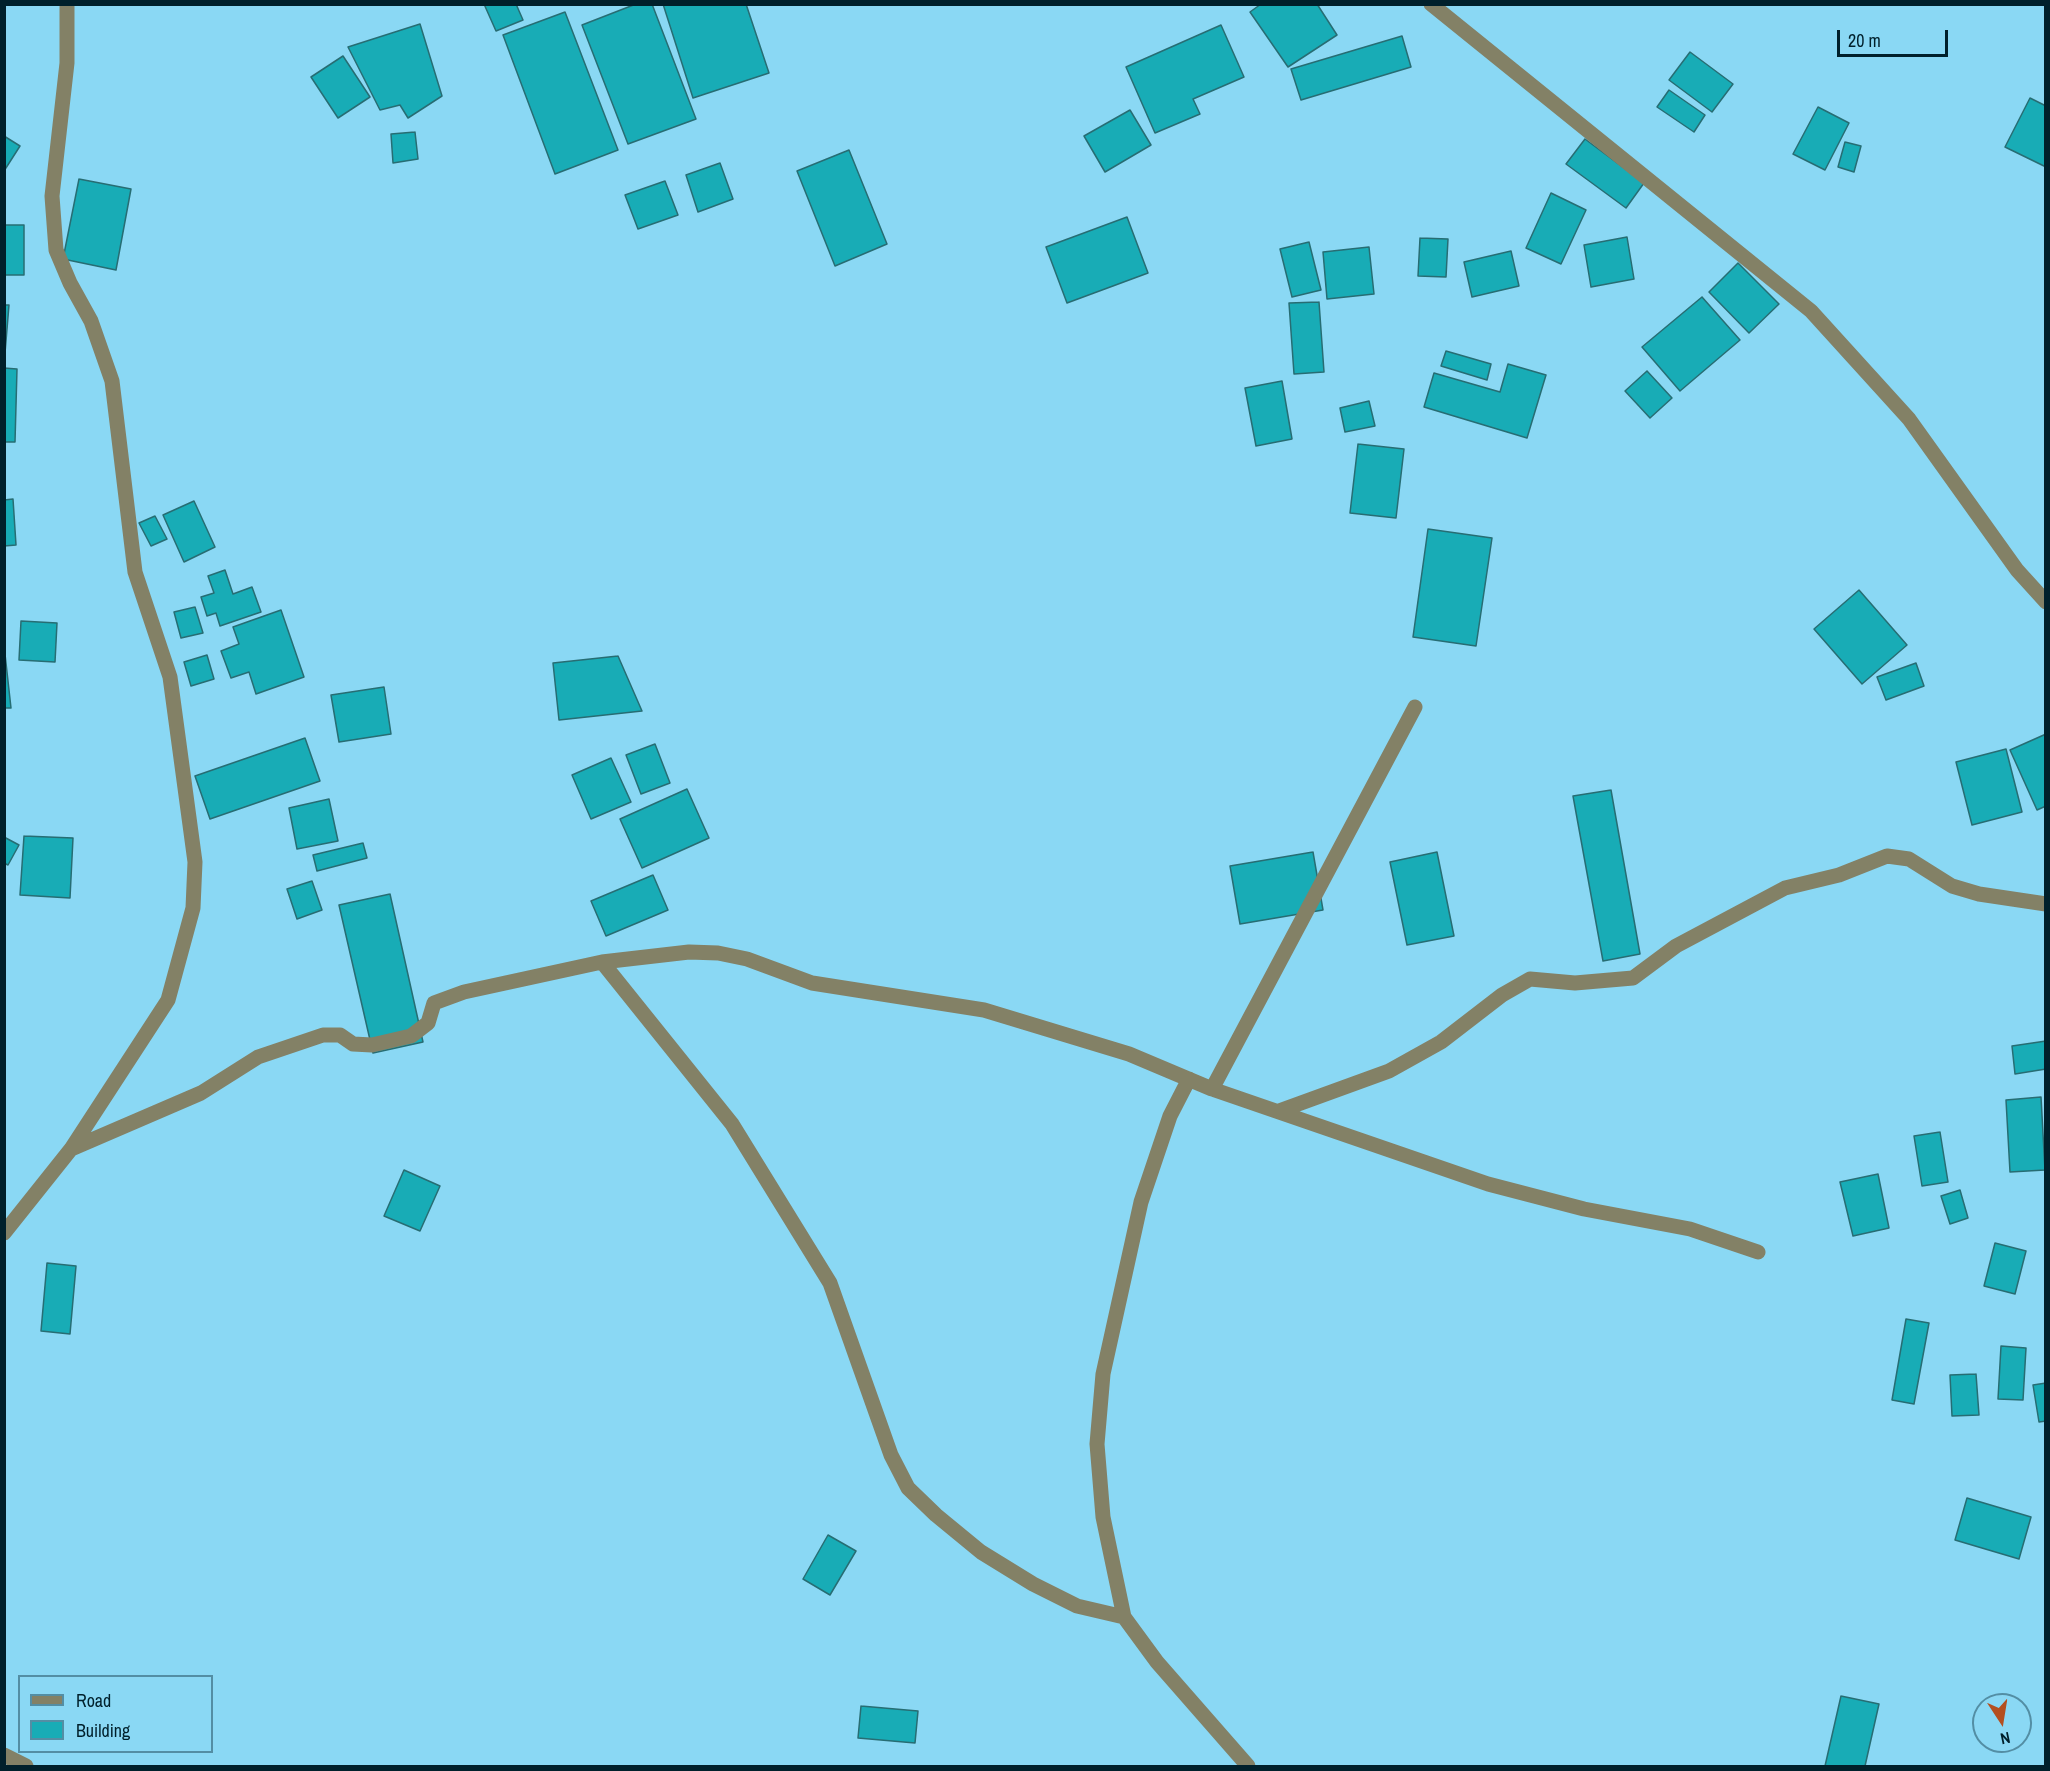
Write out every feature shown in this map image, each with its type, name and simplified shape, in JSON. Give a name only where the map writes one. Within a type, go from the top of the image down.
[{"type":"street","points":[[4,1233],[71,1149],[168,1000],[193,908],[195,862],[170,677],[135,572],[112,381],[91,321],[70,283],[56,250],[52,196],[66,63],[67,4]]},
{"type":"street","points":[[1431,4],[1811,311],[1909,419],[2017,570],[2046,602]]},
{"type":"street","points":[[1212,1089],[1415,707]]},
{"type":"street","points":[[1280,1111],[1389,1071],[1440,1042],[1502,995],[1530,979],[1575,983],[1633,978],[1676,946],[1785,888],[1839,875],[1887,856],[1909,859],[1952,886],[1979,894],[2046,904]]},
{"type":"street","points":[[71,1149],[201,1093],[258,1057],[322,1035],[340,1035],[353,1044],[372,1045],[411,1036],[428,1023],[434,1003],[464,992],[602,962],[689,952],[718,953],[747,959],[812,983],[984,1010],[1129,1054],[1212,1089],[1488,1185],[1584,1209],[1690,1229],[1758,1252]]},
{"type":"street","points":[[602,962],[732,1124],[830,1283],[891,1455],[908,1488],[981,1552],[1033,1584],[1077,1606],[1124,1617]]},
{"type":"street","points":[[1189,1079],[1170,1116],[1141,1202],[1103,1374],[1097,1444],[1103,1517],[1124,1617],[1156,1662],[1248,1767]]},
{"type":"street","points":[[4,1755],[26,1767]]},
{"type":"building","points":[[484,4],[516,4],[523,20],[496,31]]},
{"type":"building","points":[[636,4],[652,4],[696,119],[628,144],[582,25]]},
{"type":"building","points":[[663,4],[746,4],[769,73],[693,98]]},
{"type":"building","points":[[1261,4],[1317,4],[1337,35],[1288,67],[1250,12]]},
{"type":"building","points":[[565,12],[618,150],[555,174],[503,35]]},
{"type":"building","points":[[420,24],[442,96],[408,118],[400,105],[380,110],[348,47]]},
{"type":"building","points":[[1221,25],[1244,77],[1193,99],[1200,114],[1155,133],[1126,67]]},
{"type":"building","points":[[1402,36],[1411,67],[1301,100],[1291,69]]},
{"type":"building","points":[[1690,52],[1733,84],[1712,112],[1669,80]]},
{"type":"building","points":[[343,56],[370,97],[338,118],[311,77]]},
{"type":"building","points":[[1669,90],[1705,115],[1694,132],[1657,107]]},
{"type":"building","points":[[2030,98],[2046,106],[2046,167],[2005,147]]},
{"type":"building","points":[[1818,107],[1849,123],[1825,170],[1793,154]]},
{"type":"building","points":[[1130,110],[1151,145],[1105,172],[1084,136]]},
{"type":"building","points":[[415,132],[418,159],[393,163],[391,134]]},
{"type":"building","points":[[4,136],[20,146],[4,171]]},
{"type":"building","points":[[1585,139],[1644,183],[1626,208],[1566,164]]},
{"type":"building","points":[[1845,142],[1861,146],[1854,172],[1838,167]]},
{"type":"building","points":[[849,150],[887,244],[835,266],[797,171]]},
{"type":"building","points":[[720,163],[733,199],[698,212],[686,175]]},
{"type":"building","points":[[79,179],[131,189],[116,270],[63,259]]},
{"type":"building","points":[[665,181],[678,215],[638,229],[625,195]]},
{"type":"building","points":[[1551,193],[1586,210],[1561,264],[1526,248]]},
{"type":"building","points":[[1127,217],[1148,273],[1067,303],[1046,247]]},
{"type":"building","points":[[4,225],[24,225],[24,275],[4,275]]},
{"type":"building","points":[[1627,237],[1634,279],[1591,287],[1584,245]]},
{"type":"building","points":[[1420,238],[1448,239],[1446,277],[1418,276]]},
{"type":"building","points":[[1309,242],[1321,290],[1292,297],[1280,249]]},
{"type":"building","points":[[1369,247],[1374,294],[1327,299],[1323,252]]},
{"type":"building","points":[[1511,251],[1519,286],[1472,297],[1464,262]]},
{"type":"building","points":[[1738,263],[1779,304],[1749,333],[1709,292]]},
{"type":"building","points":[[1702,297],[1740,340],[1680,391],[1642,347]]},
{"type":"building","points":[[1319,302],[1324,372],[1294,374],[1289,303]]},
{"type":"building","points":[[4,305],[9,305],[5,353],[4,353]]},
{"type":"building","points":[[1446,351],[1491,364],[1487,380],[1441,366]]},
{"type":"building","points":[[1508,364],[1546,375],[1527,438],[1424,407],[1434,373],[1500,392]]},
{"type":"building","points":[[4,368],[17,369],[15,442],[4,442]]},
{"type":"building","points":[[1647,371],[1672,398],[1650,418],[1625,391]]},
{"type":"building","points":[[1282,381],[1292,439],[1256,446],[1245,388]]},
{"type":"building","points":[[1369,401],[1375,426],[1345,432],[1340,408]]},
{"type":"building","points":[[1358,444],[1404,449],[1396,518],[1350,513]]},
{"type":"building","points":[[13,499],[16,545],[4,546],[4,500]]},
{"type":"building","points":[[194,501],[215,547],[184,562],[163,515]]},
{"type":"building","points":[[155,516],[167,539],[151,546],[139,523]]},
{"type":"building","points":[[1428,529],[1492,538],[1476,646],[1413,637]]},
{"type":"building","points":[[225,570],[233,594],[252,587],[261,612],[220,626],[216,613],[207,616],[201,597],[214,593],[208,576]]},
{"type":"building","points":[[1859,590],[1907,645],[1862,684],[1814,629]]},
{"type":"building","points":[[195,607],[203,633],[181,638],[174,612]]},
{"type":"building","points":[[281,610],[304,677],[256,694],[249,672],[231,678],[221,651],[239,644],[233,627]]},
{"type":"building","points":[[21,621],[57,623],[55,662],[19,660]]},
{"type":"building","points":[[4,645],[11,708],[4,708]]},
{"type":"building","points":[[207,655],[214,679],[191,686],[184,662]]},
{"type":"building","points":[[618,656],[642,711],[559,720],[553,663]]},
{"type":"building","points":[[1916,663],[1924,686],[1886,700],[1877,677]]},
{"type":"building","points":[[384,687],[391,734],[339,742],[331,695]]},
{"type":"building","points":[[2046,734],[2046,806],[2037,810],[2010,750]]},
{"type":"building","points":[[305,738],[320,781],[210,819],[195,776]]},
{"type":"building","points":[[655,744],[670,783],[641,794],[626,755]]},
{"type":"building","points":[[2006,749],[2022,812],[1972,825],[1956,762]]},
{"type":"building","points":[[611,758],[631,802],[591,819],[572,775]]},
{"type":"building","points":[[687,789],[709,838],[642,868],[620,819]]},
{"type":"building","points":[[1611,790],[1640,954],[1603,961],[1573,796]]},
{"type":"building","points":[[329,799],[338,841],[297,849],[289,808]]},
{"type":"building","points":[[24,836],[73,838],[70,898],[20,895]]},
{"type":"building","points":[[4,837],[19,845],[8,865],[4,863]]},
{"type":"building","points":[[363,843],[367,858],[317,871],[313,855]]},
{"type":"building","points":[[1313,852],[1323,910],[1240,924],[1230,866]]},
{"type":"building","points":[[1437,852],[1454,936],[1407,945],[1390,862]]},
{"type":"building","points":[[653,875],[668,910],[606,936],[591,901]]},
{"type":"building","points":[[312,881],[322,910],[297,919],[287,889]]},
{"type":"building","points":[[390,894],[423,1042],[373,1053],[339,905]]},
{"type":"building","points":[[2046,1041],[2046,1069],[2015,1074],[2012,1046]]},
{"type":"building","points":[[2041,1097],[2045,1170],[2010,1172],[2006,1100]]},
{"type":"building","points":[[1940,1132],[1948,1182],[1922,1186],[1914,1136]]},
{"type":"building","points":[[404,1170],[440,1186],[420,1231],[384,1216]]},
{"type":"building","points":[[1878,1174],[1889,1228],[1853,1236],[1840,1182]]},
{"type":"building","points":[[1960,1190],[1968,1218],[1950,1224],[1941,1196]]},
{"type":"building","points":[[1995,1243],[2026,1251],[2015,1294],[1984,1286]]},
{"type":"building","points":[[47,1263],[76,1266],[70,1334],[41,1331]]},
{"type":"building","points":[[1906,1319],[1929,1323],[1914,1404],[1892,1400]]},
{"type":"building","points":[[2001,1346],[2026,1348],[2023,1400],[1998,1399]]},
{"type":"building","points":[[1976,1374],[1979,1415],[1952,1416],[1950,1375]]},
{"type":"building","points":[[2046,1383],[2046,1421],[2039,1422],[2033,1385]]},
{"type":"building","points":[[1967,1498],[2031,1517],[2019,1559],[1955,1540]]},
{"type":"building","points":[[828,1535],[856,1551],[830,1595],[803,1579]]},
{"type":"building","points":[[1841,1696],[1879,1704],[1865,1766],[1825,1766]]},
{"type":"building","points":[[861,1706],[918,1711],[915,1743],[858,1738]]}]
